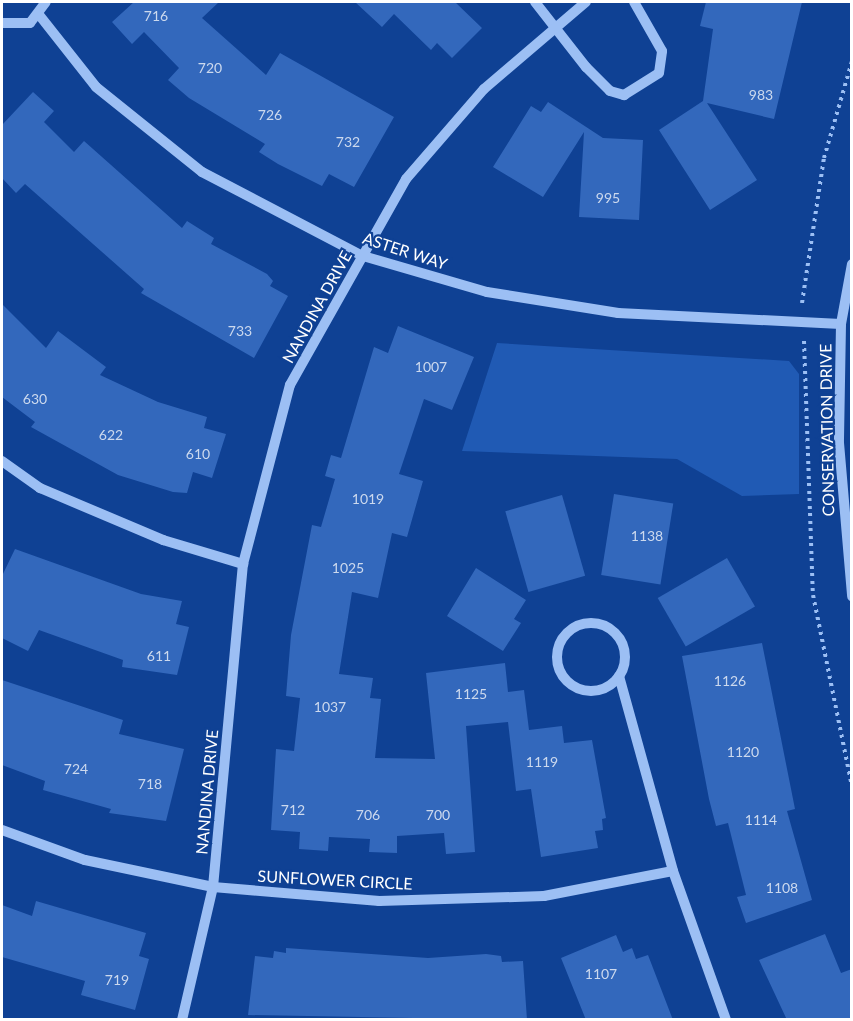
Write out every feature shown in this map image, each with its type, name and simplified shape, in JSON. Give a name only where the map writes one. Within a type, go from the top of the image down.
[{"type":"street","points":[[2,22],[19,27],[40,16],[46,2]]},
{"type":"street","points":[[535,2],[559,26],[586,67],[610,91],[624,95],[659,73],[662,51],[634,2]]},
{"type":"street","name":"NANDINA DRIVE","points":[[182,1020],[213,887],[243,564],[291,385],[406,179],[484,89],[586,2]]},
{"type":"street","name":"ASTER WAY","points":[[40,16],[96,87],[202,172],[363,256],[487,292],[618,313],[841,324]]},
{"type":"street","name":"CONSERVATION DRIVE","points":[[852,264],[841,324],[839,443],[852,596]]},
{"type":"street","points":[[2,461],[40,488],[164,540],[243,564]]},
{"type":"street","points":[[619,676],[597,691],[571,685],[557,663],[562,638],[584,623],[610,629],[625,651],[619,676],[673,871],[726,1020]]},
{"type":"street","name":"SUNFLOWER CIRCLE","points":[[2,830],[85,860],[213,887],[379,901],[544,896],[673,871]]},
{"type":"shaded area","points":[[497,343],[789,361],[799,374],[799,494],[742,496],[677,459],[462,451]]},
{"type":"building","points":[[134,2],[219,2],[202,18],[266,75],[280,53],[394,117],[354,187],[329,174],[322,186],[278,164],[259,152],[265,144],[189,98],[168,80],[179,68],[144,32],[132,44],[112,22]]},
{"type":"building","points":[[355,2],[455,2],[482,28],[452,58],[437,43],[431,50],[394,14],[382,27]]},
{"type":"building","points":[[706,2],[802,2],[774,119],[707,103],[757,180],[710,210],[659,130],[703,101],[713,29],[700,26]]},
{"type":"building","points":[[33,92],[54,111],[44,122],[74,152],[84,141],[182,228],[187,221],[214,238],[211,244],[267,274],[273,281],[270,286],[288,296],[254,358],[141,293],[144,289],[25,184],[16,193],[2,178],[2,125]]},
{"type":"building","points":[[548,102],[603,138],[643,140],[639,220],[579,217],[584,132],[543,197],[493,167],[531,106],[541,112]]},
{"type":"building","points":[[2,304],[46,348],[58,331],[106,367],[100,375],[158,402],[207,417],[204,428],[226,434],[212,478],[193,472],[187,493],[173,492],[118,475],[31,427],[35,422],[2,397]]},
{"type":"building","points":[[398,326],[474,357],[452,410],[424,399],[399,474],[423,481],[407,537],[392,533],[378,598],[352,592],[339,674],[373,678],[370,698],[381,699],[375,758],[435,759],[426,673],[505,663],[508,692],[524,690],[529,730],[562,726],[564,743],[592,740],[606,818],[602,819],[603,830],[595,831],[598,848],[541,857],[531,789],[516,791],[508,722],[466,726],[475,852],[446,854],[444,833],[397,836],[397,853],[369,852],[370,839],[329,837],[328,851],[299,849],[300,832],[271,830],[276,749],[294,751],[300,698],[286,696],[291,635],[312,525],[321,527],[335,479],[325,476],[331,455],[341,458],[374,347],[388,353]]},
{"type":"building","points":[[614,494],[673,503],[660,584],[601,575]]},
{"type":"building","points":[[562,495],[585,576],[528,592],[505,511]]},
{"type":"building","points":[[15,549],[141,594],[182,601],[176,624],[189,627],[177,675],[122,667],[123,660],[39,630],[28,651],[2,638],[2,576]]},
{"type":"building","points":[[727,558],[755,606],[686,646],[658,598]]},
{"type":"building","points":[[476,568],[526,600],[514,619],[521,623],[503,651],[447,616]]},
{"type":"building","points":[[762,643],[795,809],[787,811],[812,900],[746,923],[737,897],[746,895],[728,823],[716,826],[709,799],[682,656]]},
{"type":"building","points":[[2,680],[123,720],[119,734],[184,749],[166,821],[109,813],[111,809],[43,790],[45,781],[2,765]]},
{"type":"building","points":[[36,901],[146,933],[139,956],[149,959],[135,1010],[81,995],[85,981],[2,957],[2,905],[32,916]]},
{"type":"building","points":[[825,934],[841,973],[852,969],[852,1020],[787,1020],[759,960]]},
{"type":"building","points":[[616,935],[623,952],[632,948],[636,959],[648,955],[673,1020],[586,1020],[561,958]]},
{"type":"building","points":[[286,948],[428,958],[486,954],[501,956],[502,962],[523,961],[527,1020],[248,1015],[255,956],[273,958],[274,951],[286,953]]}]
